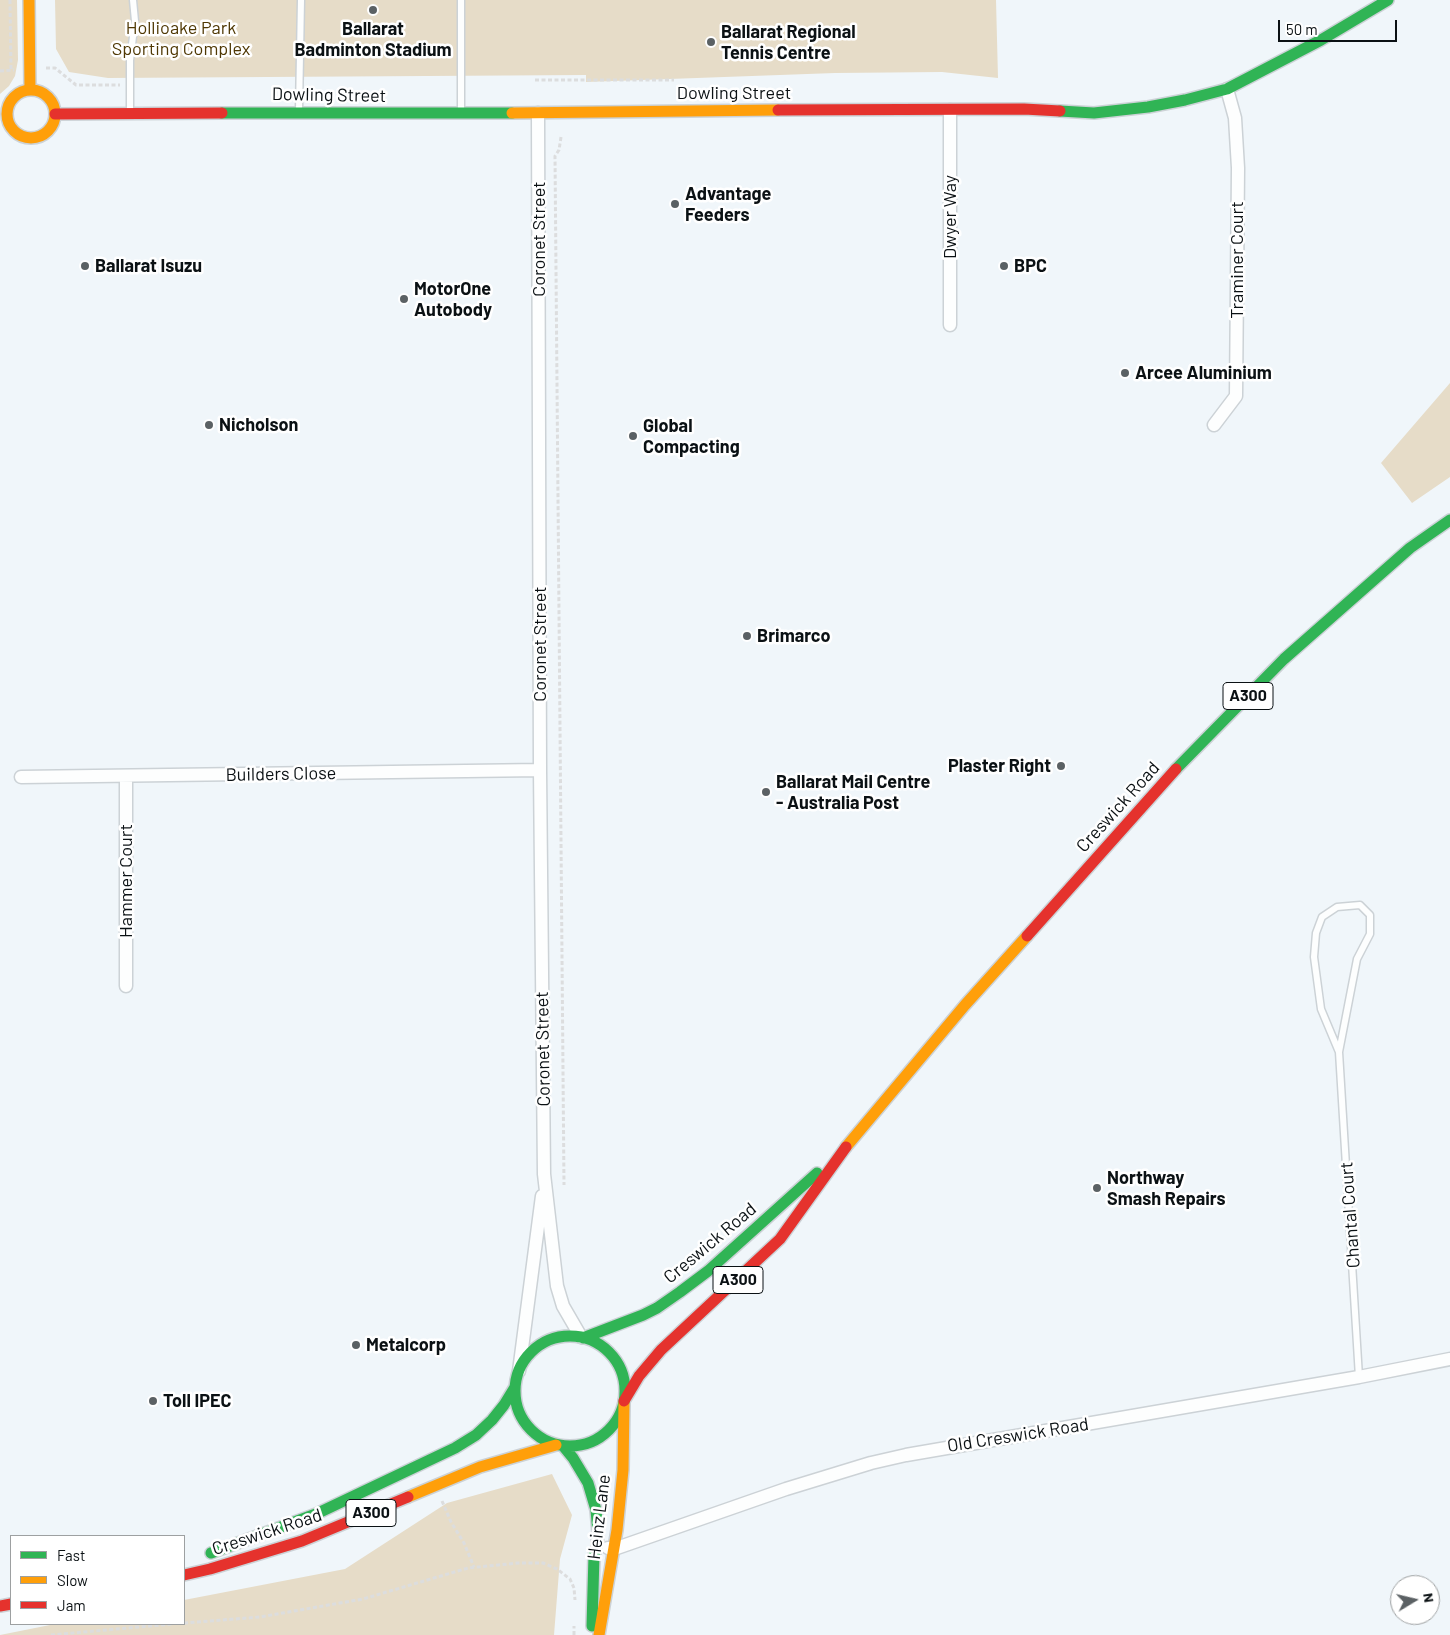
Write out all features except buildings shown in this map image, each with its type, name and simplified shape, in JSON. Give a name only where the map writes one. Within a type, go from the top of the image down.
[{"type":"main road","points":[[30,0],[30,90]]},
{"type":"main road","name":"Dowling Street","points":[[54,114],[299,112],[461,114],[683,110],[1024,110],[1094,113],[1148,107],[1227,89],[1321,40],[1388,0]]},
{"type":"main road","points":[[30,90],[41,92],[49,99],[54,108],[52,124],[46,132],[31,138],[21,136],[13,129],[4,115],[12,99],[20,93],[30,90]]},
{"type":"main road","name":"Creswick Road","points":[[624,1402],[639,1376],[661,1350],[780,1238],[795,1220],[843,1150],[965,1004],[1175,770],[1284,659],[1410,548],[1450,520]]},
{"type":"main road","name":"Creswick Road","points":[[582,1338],[643,1315],[680,1292],[708,1271],[843,1150]]},
{"type":"main road","name":"A300","points":[[560,1337],[582,1338],[600,1346],[614,1359],[625,1388],[624,1402],[616,1421],[602,1436],[584,1445],[560,1446],[538,1437],[525,1423],[517,1406],[515,1386],[519,1371],[530,1353],[547,1341],[560,1337]]},
{"type":"main road","name":"Creswick Road","points":[[200,1557],[316,1514],[455,1448],[486,1427],[504,1405],[515,1386]]},
{"type":"main road","name":"Heinz Lane","points":[[599,1635],[614,1549],[623,1470],[624,1402]]},
{"type":"main road","name":"Creswick Road","points":[[185,1575],[302,1541],[435,1485],[513,1456],[560,1446]]},
{"type":"main road","name":"Heinz Lane","points":[[560,1446],[585,1478],[594,1499],[598,1522],[597,1547],[594,1555],[591,1635]]},
{"type":"street","name":"Traminer Court","points":[[1214,425],[1236,396],[1238,154],[1235,118],[1227,89]]},
{"type":"street","name":"Dwyer Way","points":[[950,110],[950,325]]},
{"type":"street","name":"Coronet Street","points":[[538,113],[540,770],[544,1174],[554,1266],[560,1297],[566,1314],[582,1338]]},
{"type":"street","name":"Builders Close","points":[[21,777],[540,770]]},
{"type":"street","name":"Hammer Court","points":[[126,776],[126,986]]},
{"type":"street","name":"Coronet Street","points":[[519,1371],[544,1174]]},
{"type":"street","name":"Old Creswick Road","points":[[597,1547],[614,1549],[786,1489],[871,1463],[906,1455],[1359,1377],[1450,1359]]},
{"type":"lane","points":[[130,113],[130,60],[135,21],[133,0]]},
{"type":"lane","points":[[299,112],[301,0]]},
{"type":"lane","points":[[461,0],[461,114]]},
{"type":"lane","name":"Chantal Court","points":[[1339,1052],[1321,1008],[1314,957],[1316,933],[1322,917],[1338,907],[1360,906],[1370,915],[1370,934],[1357,959],[1339,1052],[1359,1377]]},
{"type":"path","points":[[10,0],[11,70]]},
{"type":"path","points":[[0,71],[55,68],[76,85],[130,85]]},
{"type":"path","points":[[536,80],[674,80]]},
{"type":"path","points":[[561,138],[559,150],[555,156],[564,1185]]},
{"type":"path","points":[[435,1485],[474,1567]]},
{"type":"path","points":[[185,1623],[260,1617],[363,1599],[474,1567],[518,1563],[550,1565],[566,1575],[570,1579],[574,1593],[575,1608]]},
{"type":"path","points":[[574,1617],[574,1635]]},
{"type":"path","points":[[51,1635],[161,1625]]},
{"type":"green space","points":[[0,0],[17,0],[18,60],[15,76],[9,86],[0,94]]},
{"type":"green space","name":"Hollioake Park Sporting Complex","points":[[55,0],[996,0],[998,78],[942,72],[835,73],[586,82],[586,75],[108,78],[69,72],[56,49]]},
{"type":"green space","points":[[1450,383],[1450,477],[1412,503],[1381,463]]},
{"type":"green space","points":[[552,1474],[572,1515],[560,1559],[554,1635],[0,1635],[50,1625],[185,1625],[185,1600],[345,1569],[447,1503]]},
{"type":"traffic: fast","points":[[1060,111],[1094,113],[1148,107],[1227,89],[1321,40],[1388,0]]},
{"type":"traffic: fast","points":[[222,113],[512,113]]},
{"type":"traffic: fast","points":[[1176,769],[1284,659],[1410,548],[1450,520]]},
{"type":"traffic: fast","points":[[583,1338],[643,1315],[680,1292],[708,1271],[817,1173]]},
{"type":"traffic: fast","points":[[570,1336],[591,1340],[609,1352],[621,1370],[625,1391],[621,1412],[609,1430],[591,1442],[570,1446],[549,1442],[531,1430],[519,1412],[515,1391],[519,1370],[531,1352],[549,1340],[570,1336]]},
{"type":"traffic: fast","points":[[211,1553],[316,1514],[455,1448],[476,1435],[492,1420],[515,1387]]},
{"type":"traffic: fast","points":[[564,1447],[588,1483],[596,1510],[598,1533],[597,1547],[594,1555],[592,1626]]},
{"type":"traffic: slow","points":[[29,0],[30,90]]},
{"type":"traffic: slow","points":[[31,90],[40,92],[48,97],[53,105],[55,114],[53,123],[48,131],[40,136],[31,138],[22,136],[14,131],[9,123],[7,114],[9,105],[14,97],[22,92],[31,90]]},
{"type":"traffic: slow","points":[[512,113],[778,110]]},
{"type":"traffic: slow","points":[[846,1147],[965,1005],[1027,936]]},
{"type":"traffic: slow","points":[[599,1635],[617,1530],[623,1470],[624,1403]]},
{"type":"traffic: slow","points":[[408,1497],[480,1467],[556,1445]]},
{"type":"traffic: jam","points":[[778,110],[1024,109],[1060,111]]},
{"type":"traffic: jam","points":[[55,114],[222,113]]},
{"type":"traffic: jam","points":[[1027,936],[1176,769]]},
{"type":"traffic: jam","points":[[624,1401],[639,1376],[661,1350],[780,1239],[846,1147]]},
{"type":"traffic: jam","points":[[185,1575],[302,1541],[408,1497]]},
{"type":"traffic: jam","points":[[0,1606],[10,1604]]},
{"type":"place","name":"Ballarat Badminton Stadium","points":[[373,10]]},
{"type":"place","name":"Ballarat Regional Tennis Centre","points":[[711,42]]},
{"type":"place","name":"Advantage Feeders","points":[[675,204]]},
{"type":"place","name":"Ballarat Isuzu","points":[[85,266]]},
{"type":"place","name":"BPC","points":[[1004,266]]},
{"type":"place","name":"MotorOne Autobody","points":[[404,299]]},
{"type":"place","name":"Arcee Aluminium","points":[[1125,373]]},
{"type":"place","name":"Nicholson","points":[[209,425]]},
{"type":"place","name":"Global Compacting","points":[[633,436]]},
{"type":"place","name":"Brimarco","points":[[747,636]]},
{"type":"place","name":"Plaster Right","points":[[1061,766]]},
{"type":"place","name":"Ballarat Mail Centre - Australia Post","points":[[766,792]]},
{"type":"place","name":"Northway Smash Repairs","points":[[1097,1188]]},
{"type":"place","name":"Metalcorp","points":[[356,1345]]},
{"type":"place","name":"Toll IPEC","points":[[153,1401]]}]
